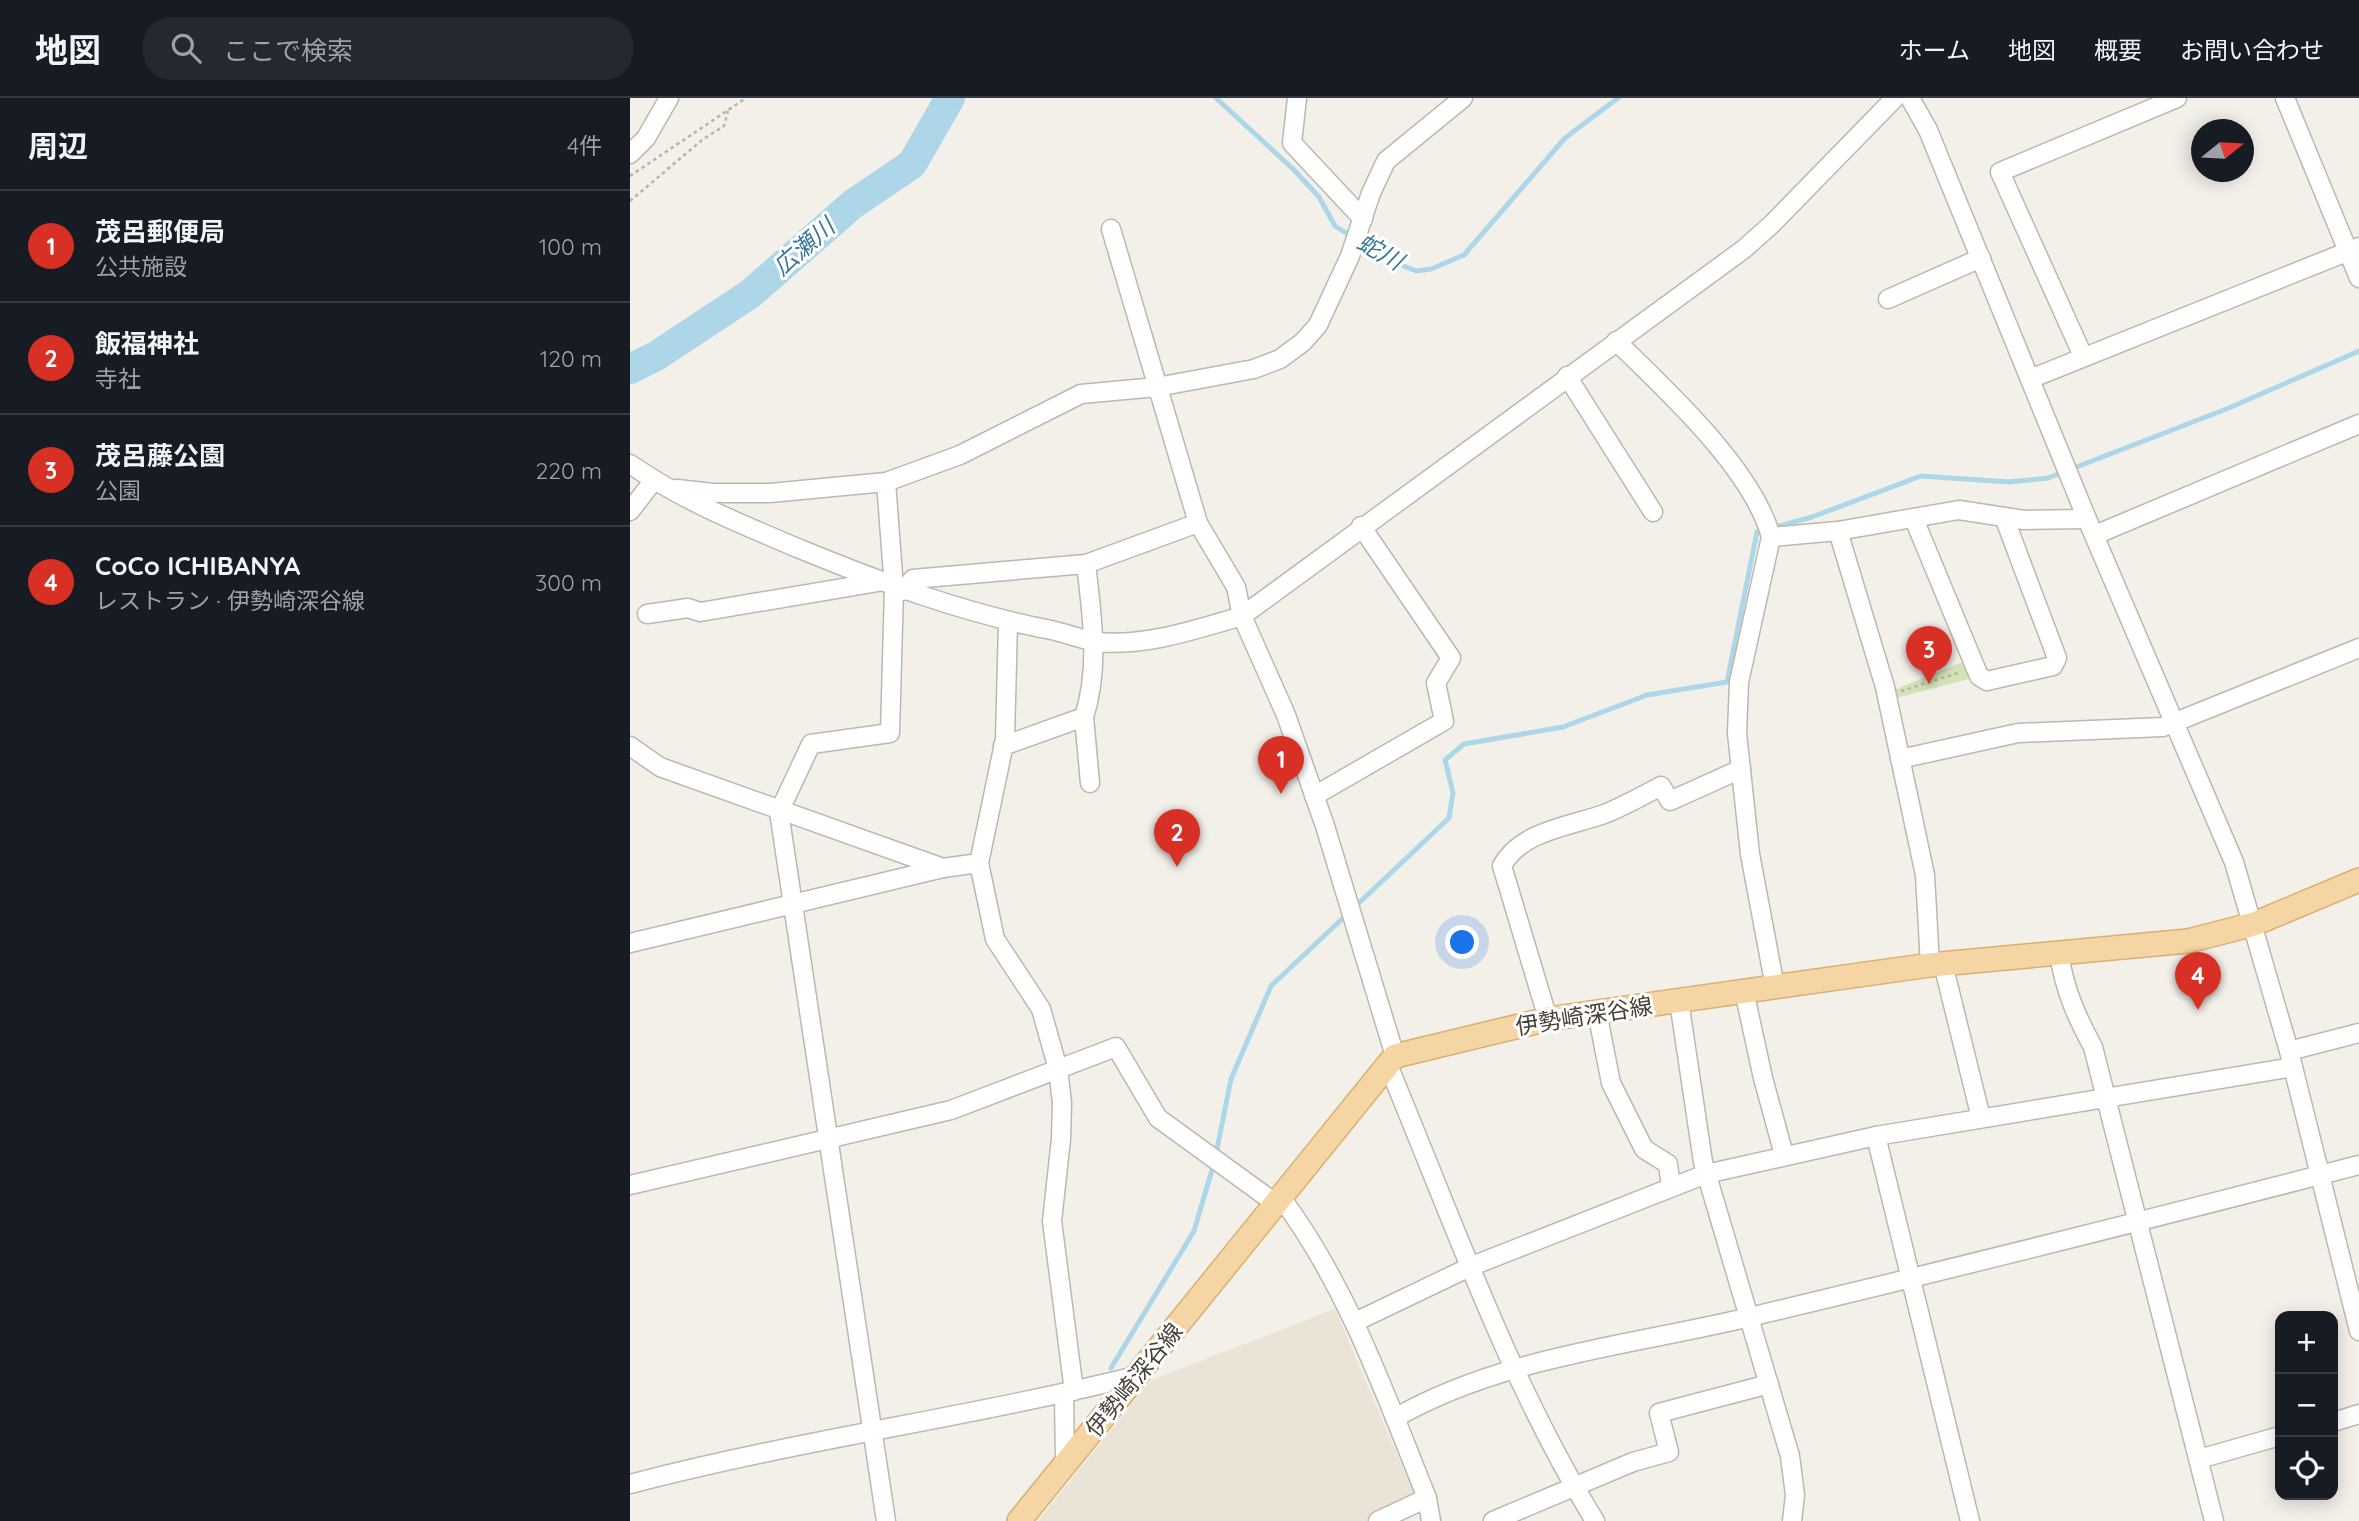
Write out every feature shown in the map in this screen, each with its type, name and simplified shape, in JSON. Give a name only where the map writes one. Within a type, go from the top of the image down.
[{"type":"main road","name":"伊勢崎深谷線","points":[[1019,1521],[1392,1061],[1548,1020],[1598,1012],[1937,964],[2188,940],[2255,924],[2359,880]]},
{"type":"street","points":[[630,154],[646,138],[669,98]]},
{"type":"street","points":[[1297,98],[1292,143],[1363,219]]},
{"type":"street","points":[[647,476],[713,494],[770,494],[886,482],[971,450],[1081,394],[1157,387],[1254,369],[1280,359],[1303,342],[1318,325],[1350,256],[1371,193],[1386,161],[1463,98]]},
{"type":"street","points":[[647,476],[717,515],[892,587],[1008,622],[1096,642],[1149,640],[1242,615],[1754,241],[1895,98]]},
{"type":"street","points":[[1910,98],[1928,130],[2087,519],[2234,862],[2255,924],[2291,1059],[2359,1331]]},
{"type":"street","points":[[2083,356],[2000,172],[2177,98]]},
{"type":"street","points":[[2285,98],[2353,249],[2359,278]]},
{"type":"street","points":[[1111,229],[1198,523],[1236,587],[1242,615],[1286,715],[1314,796],[1392,1061],[1515,1369],[1575,1488],[1595,1521]]},
{"type":"street","points":[[2030,379],[2353,249]]},
{"type":"street","points":[[1888,299],[1981,258]]},
{"type":"street","points":[[1616,341],[1684,408],[1734,469],[1768,525],[1771,537],[1739,682],[1737,733],[1750,854],[1775,987]]},
{"type":"street","points":[[1567,376],[1653,512]]},
{"type":"street","points":[[2095,535],[2359,424]]},
{"type":"street","points":[[630,511],[647,476]]},
{"type":"street","points":[[886,482],[892,587],[890,733],[811,744],[779,812],[886,1521]]},
{"type":"street","points":[[1771,537],[1838,531],[1959,510],[2024,520],[2087,519]]},
{"type":"street","points":[[1914,519],[1975,668],[1979,676],[1987,681],[2053,666],[2057,658],[2004,517]]},
{"type":"street","points":[[647,614],[688,608],[700,612],[892,587],[914,579],[1086,564],[1198,523]]},
{"type":"street","points":[[1314,796],[1444,721],[1436,683],[1451,658],[1361,526]]},
{"type":"street","points":[[1838,531],[1887,695],[1925,875],[1937,964],[1981,1118]]},
{"type":"street","points":[[1086,564],[1096,642],[1089,703],[1084,717],[1090,783]]},
{"type":"street","points":[[1008,622],[1008,699],[1003,746],[979,863],[995,939],[1041,1009],[1058,1069],[1062,1103],[1061,1139],[1052,1221],[1069,1392],[1065,1465]]},
{"type":"street","points":[[1900,759],[2018,733],[2163,727],[2359,648]]},
{"type":"street","points":[[1003,746],[1084,717]]},
{"type":"street","points":[[630,746],[660,767],[779,812],[943,868]]},
{"type":"street","points":[[1548,1020],[1502,866],[1507,858],[1530,838],[1608,812],[1661,786],[1670,801],[1741,769]]},
{"type":"street","points":[[630,943],[943,868],[979,863]]},
{"type":"street","points":[[2059,953],[2063,979],[2073,1011],[2094,1047],[2136,1223],[2214,1521]]},
{"type":"street","points":[[1744,991],[1763,1078],[1784,1155]]},
{"type":"street","points":[[1679,1001],[1706,1174],[1751,1317],[1790,1456],[1795,1495],[1791,1521]]},
{"type":"street","points":[[1598,1012],[1611,1083],[1644,1149],[1668,1164],[1671,1188]]},
{"type":"street","points":[[1355,1322],[1472,1266],[1706,1174],[1876,1136],[2105,1100],[2291,1059],[2359,1033]]},
{"type":"street","points":[[630,1185],[951,1110],[1115,1047],[1158,1118],[1277,1200],[1309,1236],[1355,1322],[1427,1498],[1431,1521]]},
{"type":"street","points":[[1876,1136],[1970,1521]]},
{"type":"street","points":[[1395,1418],[1515,1369],[1751,1317],[2136,1223],[2359,1165]]},
{"type":"street","points":[[630,1484],[707,1464],[1069,1392],[1140,1375]]},
{"type":"street","points":[[1493,1521],[1633,1462],[1669,1451],[1659,1413],[1769,1384]]},
{"type":"street","points":[[2338,1420],[2359,1414]]},
{"type":"street","points":[[2199,1459],[2276,1437]]},
{"type":"street","points":[[1378,1521],[1427,1498]]},
{"type":"path","points":[[630,176],[746,98]]},
{"type":"path","points":[[630,201],[702,140],[724,126],[728,111]]},
{"type":"path","points":[[1887,695],[1975,668]]},
{"type":"shaded area","points":[[1335,1309],[1416,1499],[1366,1521],[1038,1521],[1151,1380]]},
{"type":"green space","points":[[1963,662],[1969,679],[1896,698],[1896,689]]},
{"type":"waterway","name":"広瀬川","points":[[630,369],[656,356],[750,294],[853,204],[912,164],[950,98]]},
{"type":"waterway","name":"蛇川","points":[[1216,98],[1294,170],[1319,197],[1335,226],[1391,261],[1416,271],[1431,269],[1464,255],[1565,138],[1618,98]]},
{"type":"waterway","points":[[1216,1154],[1231,1079],[1271,986],[1449,818],[1453,793],[1445,760],[1464,744],[1563,727],[1647,695],[1727,682],[1757,532],[1812,517],[1921,476],[2009,482],[2048,478],[2229,408],[2359,351]]},
{"type":"waterway","points":[[1111,1368],[1194,1231],[1214,1163]]},
{"type":"place","name":"茂呂藤公園","points":[[1929,684]]},
{"type":"place","name":"茂呂郵便局","points":[[1281,794]]},
{"type":"place","name":"飯福神社","points":[[1177,867]]},
{"type":"place","name":"CoCo ICHIBANYA","points":[[2198,1010]]}]
